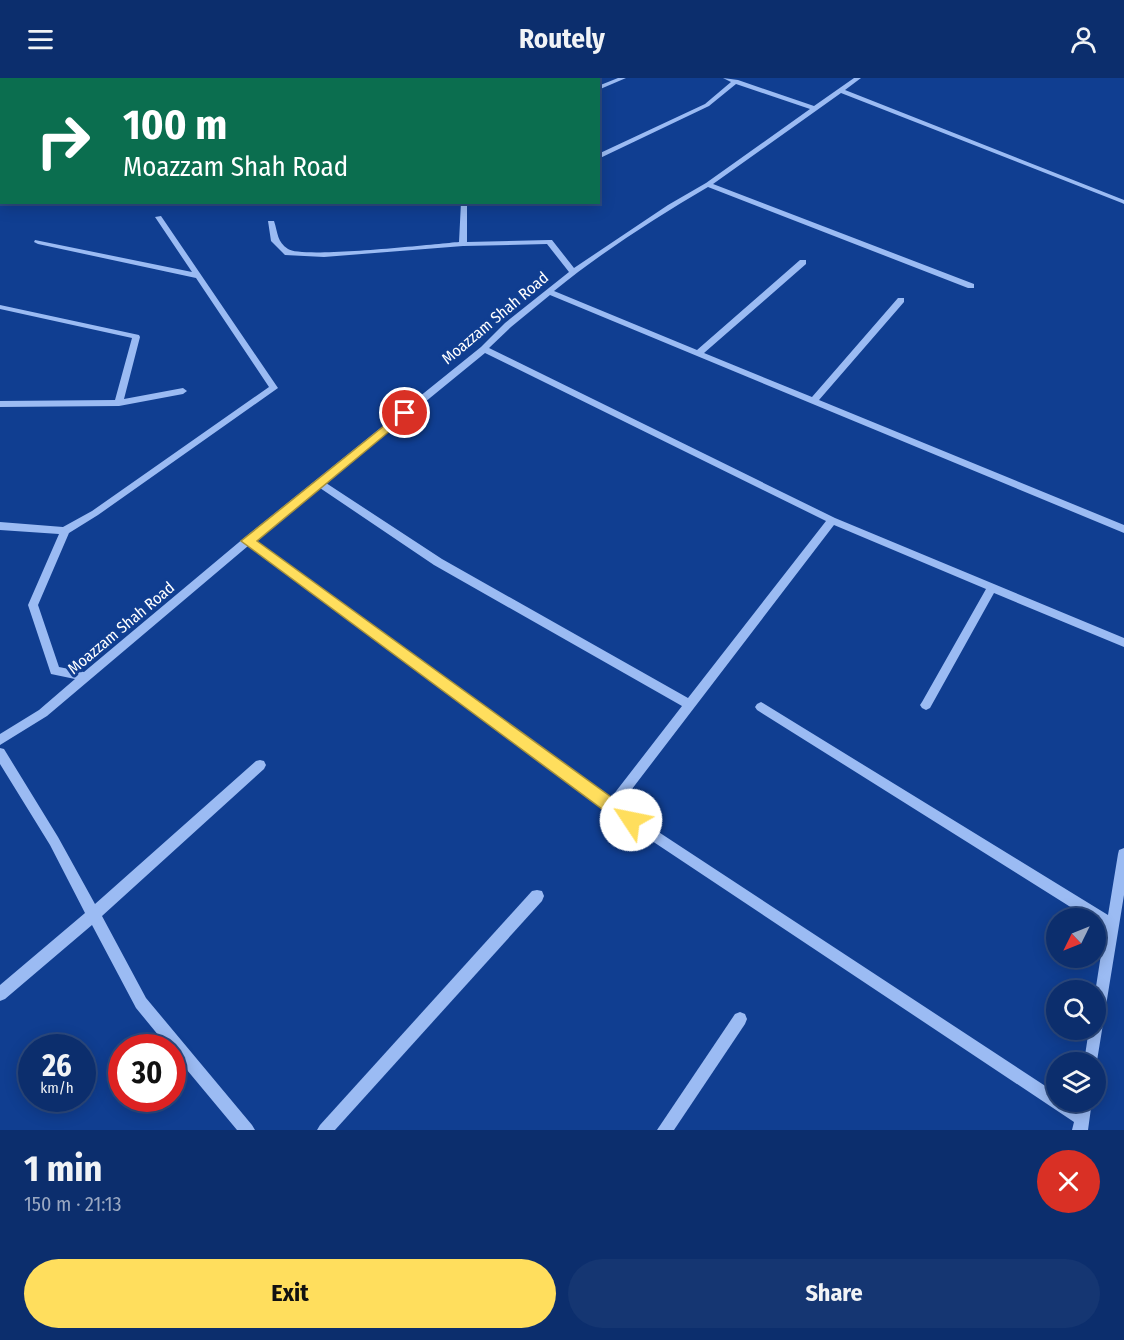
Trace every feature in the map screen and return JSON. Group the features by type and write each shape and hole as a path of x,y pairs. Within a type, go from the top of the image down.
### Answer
{"street":[{"path":"600,87 623,78"},
{"path":"726,78 816,109"},
{"name":"Moazzam Shah Road","path":"0,740 44,713 248,541 484,349 508,325 573,272 670,206 708,184 858,78"},
{"path":"600,156 707,105 736,81"},
{"path":"840,90 1124,202"},
{"path":"708,184 971,286"},
{"path":"462,244 464,204"},
{"path":"0,526 65,531 95,513 274,388 159,217"},
{"path":"271,223 275,241 288,253 324,255 462,244 549,242 573,272"},
{"path":"38,242 199,276"},
{"path":"700,352 803,262"},
{"path":"549,292 700,352 1124,529"},
{"path":"814,401 901,300"},
{"path":"0,307 136,337 119,403"},
{"path":"484,349 832,520 1124,643"},
{"path":"0,404 119,403 183,391"},
{"path":"320,483 438,562 688,704"},
{"path":"611,807 688,704 832,520"},
{"path":"65,531 33,605 55,671 87,677"},
{"path":"248,541 611,807 1081,1124"},
{"path":"926,705 992,587"},
{"path":"761,707 1113,926"},
{"path":"0,753 54,841 141,1003 247,1130"},
{"path":"0,994 93,915 260,765"},
{"path":"1093,1052 1124,854"},
{"path":"325,1130 537,896"},
{"path":"665,1130 740,1019"}],"route":[{"path":"405,413 248,541 592,794 631,820"}]}
